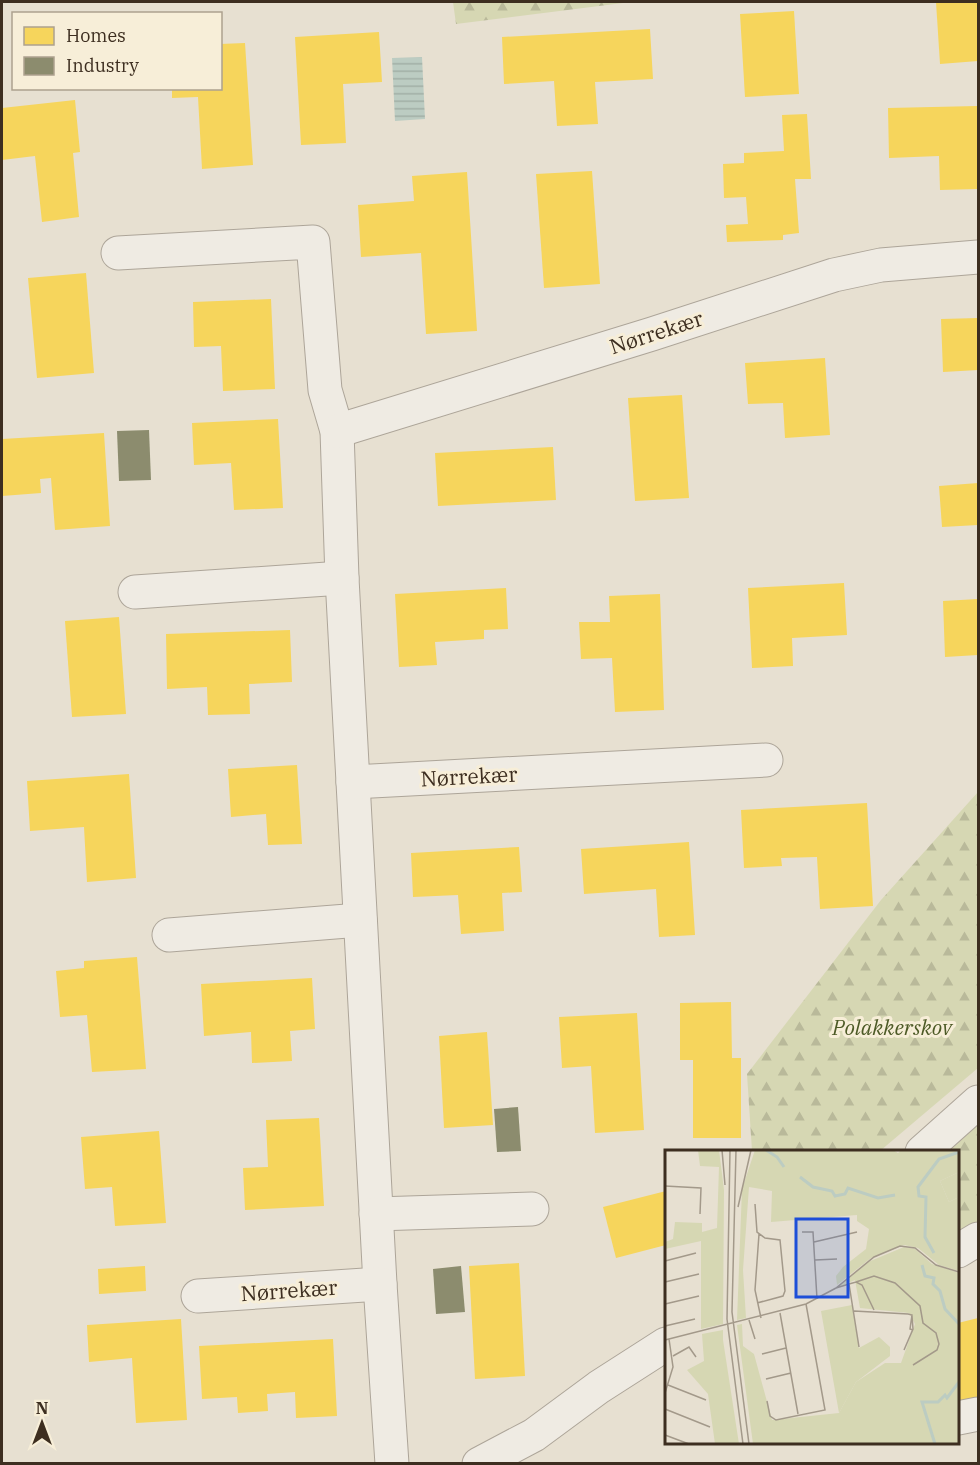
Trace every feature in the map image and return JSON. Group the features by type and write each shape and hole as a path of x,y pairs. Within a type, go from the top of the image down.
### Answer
{"street":[{"path":"118,253 313,242 325,390 338,431 342,578 376,1214 392,1464"},
{"name":"Nørrekær","path":"338,431 834,275 881,265 978,257"},
{"path":"135,592 342,578"},
{"name":"Nørrekær","path":"353,782 766,760"},
{"path":"169,935 360,921"},
{"path":"924,1150 978,1102"},
{"path":"376,1214 532,1209"},
{"path":"959,1250 978,1239"},
{"name":"Nørrekær","path":"198,1296 380,1284"},
{"path":"479,1464 534,1435 599,1387 665,1345"},
{"path":"959,1418 978,1414"}],"green space":[{"path":"453,2 631,2 456,24"},
{"name":"Polakkerskov","path":"978,792 978,1068 881,1150 752,1150 747,1074 881,900"},
{"path":"978,1125 978,1227 959,1239 959,1150 950,1150"}],"shaded area":[{"path":"422,57 425,119 395,121 392,58"}],"building: Homes":[{"path":"936,2 978,2 978,61 940,64"},
{"path":"794,11 799,94 745,97 740,14"},
{"path":"650,29 653,79 595,82 598,124 557,126 554,81 504,84 502,37"},
{"path":"379,32 382,82 343,84 346,143 301,145 295,37"},
{"path":"245,43 253,165 202,169 198,97 172,98 172,90 222,90 222,44"},
{"path":"75,100 80,152 73,153 79,217 42,222 35,156 2,160 2,108"},
{"path":"977,106 978,189 940,190 939,156 889,158 888,108"},
{"path":"807,114 811,179 795,179 799,233 783,235 783,240 727,242 726,225 748,224 746,197 724,198 723,164 744,163 744,153 784,151 782,115"},
{"path":"592,171 600,284 544,288 536,174"},
{"path":"467,172 477,331 426,334 421,253 361,257 358,205 414,201 412,176"},
{"path":"86,273 94,373 37,378 28,278"},
{"path":"271,299 275,389 223,391 221,346 194,347 193,302"},
{"path":"978,318 978,370 943,372 941,319"},
{"path":"825,358 830,435 785,438 783,403 748,404 745,363"},
{"path":"682,395 689,498 635,501 628,398"},
{"path":"278,419 283,508 234,510 231,463 194,465 192,423"},
{"path":"104,433 110,526 55,530 51,478 40,479 41,493 2,496 2,439"},
{"path":"553,447 556,500 438,506 435,453"},
{"path":"978,483 978,525 942,527 939,486"},
{"path":"844,583 847,635 792,638 793,666 752,668 748,588"},
{"path":"506,588 508,629 484,630 484,639 435,642 437,665 399,667 395,594"},
{"path":"660,594 664,710 615,712 612,658 581,659 579,622 610,622 609,596"},
{"path":"978,599 978,655 945,657 943,601"},
{"path":"119,617 126,714 72,717 65,621"},
{"path":"290,630 292,682 249,684 250,714 208,715 207,687 167,689 166,634"},
{"path":"297,765 302,844 268,845 266,814 231,817 228,769"},
{"path":"129,774 136,878 87,882 84,827 30,831 27,781"},
{"path":"867,803 873,906 820,909 817,857 781,858 782,866 744,868 741,810"},
{"path":"689,842 695,935 659,937 656,889 584,894 581,849"},
{"path":"519,847 522,892 502,893 504,931 461,934 458,895 413,897 411,853"},
{"path":"137,957 146,1069 92,1072 87,1015 60,1017 56,971 84,968 84,961"},
{"path":"312,978 315,1029 290,1031 292,1061 252,1063 251,1032 204,1036 201,984"},
{"path":"731,1002 732,1058 741,1058 741,1138 693,1138 693,1060 680,1060 680,1003"},
{"path":"637,1013 644,1130 595,1133 591,1066 562,1068 559,1017"},
{"path":"487,1032 493,1125 444,1128 439,1036"},
{"path":"319,1118 324,1206 245,1210 243,1168 268,1167 266,1120"},
{"path":"159,1131 166,1223 115,1226 112,1187 85,1189 81,1137"},
{"path":"665,1191 665,1245 616,1258 603,1207"},
{"path":"519,1263 525,1376 475,1379 469,1266"},
{"path":"145,1266 146,1291 99,1294 98,1269"},
{"path":"978,1318 978,1401 959,1405 959,1323"},
{"path":"181,1319 187,1420 136,1423 132,1358 89,1362 87,1325"},
{"path":"333,1339 337,1416 296,1418 295,1392 267,1394 268,1411 238,1413 237,1397 202,1399 199,1346"}],"building: Industry":[{"path":"149,430 151,480 119,481 117,431"},
{"path":"518,1107 521,1151 497,1152 494,1109"},
{"path":"461,1266 465,1312 436,1314 433,1269"}]}
